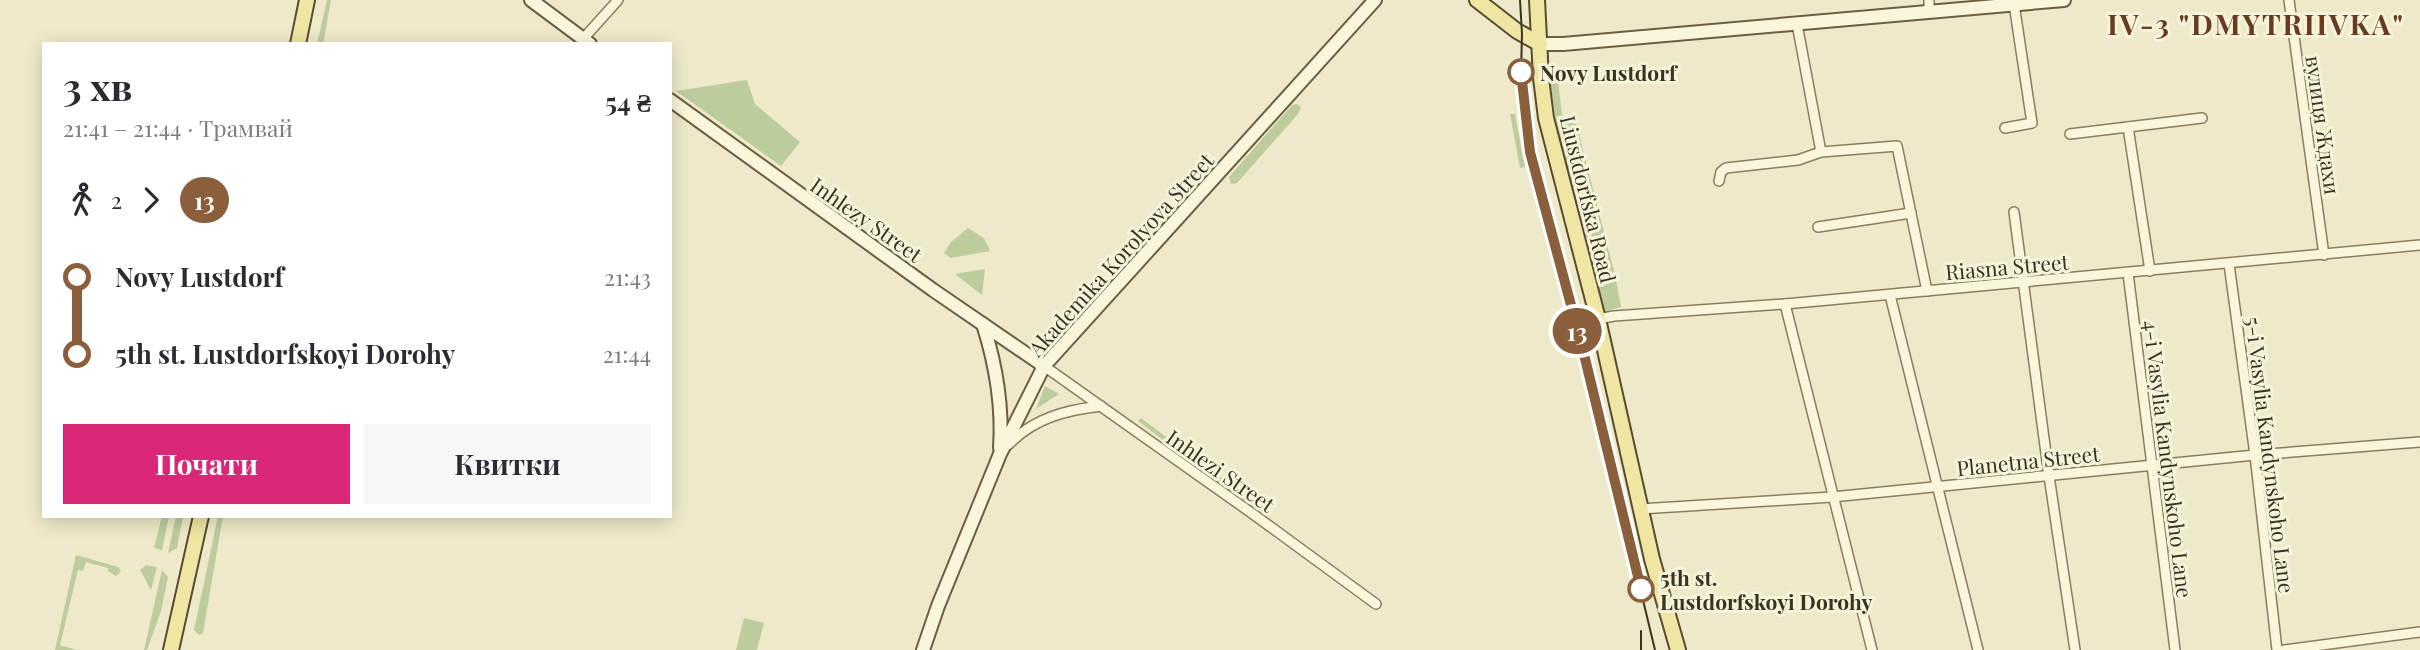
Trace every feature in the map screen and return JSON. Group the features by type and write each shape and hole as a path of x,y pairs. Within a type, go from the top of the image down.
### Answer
{"main road":[{"path":"299,42 307,0"},
{"path":"531,0 586,41"},
{"name":"Akademika Korolyova Street","path":"923,650 938,606 1000,454 1044,366 1375,0"},
{"path":"1476,0 1517,32 1540,44 1797,24 1929,6 2064,0"},
{"name":"Liustdorfska Road","path":"1537,0 1546,118 1598,319 1640,509 1678,650"},
{"name":"Inhlezy Street","path":"672,101 1044,366"},
{"path":"983,324 998,383 1001,409 1000,454"},
{"path":"171,650 201,518"}],"street":[{"path":"586,41 618,0"},
{"name":"вулиця Ждахи","path":"2289,0 2324,255"},
{"path":"2005,128 2032,123 2014,4"},
{"path":"1797,24 1821,152"},
{"path":"2070,134 2202,118"},
{"path":"2128,127 2150,271"},
{"path":"1719,181 1721,172 1726,168 1798,160 1821,152 1897,146 1927,291"},
{"path":"2014,212 2075,650"},
{"path":"1818,228 1911,213"},
{"name":"Riasna Street","path":"1598,319 1890,295 2420,245"},
{"name":"5-i Vasylia Kandynskoho Lane","path":"2229,264 2255,455 2277,650"},
{"name":"4-i Vasylia Kandynskoho Lane","path":"2128,273 2175,650"},
{"path":"1890,295 1978,650"},
{"path":"1785,304 1872,650"},
{"name":"Inhlezi Street","path":"1044,366 1376,604"},
{"path":"1000,454 1032,425 1053,415 1074,409 1101,407"},
{"name":"Planetna Street","path":"1640,509 1832,497 2255,455 2420,442"},
{"path":"2284,650 2420,632"}],"green space":[{"path":"327,0 331,0 323,42 317,42"},
{"path":"1549,74 1557,74 1563,121 1575,119 1615,275 1621,307 1600,313 1556,121"},
{"path":"747,80 755,104 800,142 781,166 676,91"},
{"path":"1292,105 1301,107 1298,114 1237,183 1231,184 1229,177"},
{"path":"1510,114 1515,114 1525,167 1520,168"},
{"path":"968,228 984,238 990,251 951,258 944,253 951,242"},
{"path":"985,269 982,295 955,274"},
{"path":"1045,386 1059,394 1036,409"},
{"path":"1141,418 1238,490 1235,495 1138,421"},
{"path":"162,518 169,518 162,550 154,548"},
{"path":"176,518 183,518 177,548 168,553"},
{"path":"218,518 223,518 203,633 199,635 194,630"},
{"path":"76,555 118,567 121,571 116,576 108,571 108,568 86,562 83,571 78,570 60,645 77,650 55,650"},
{"path":"146,565 157,567 151,590 140,570"},
{"path":"162,570 168,577 161,611 147,650 144,650"},
{"path":"744,618 764,623 757,650 736,650"}],"tram line":[{"path":"1520,0 1521,72 1530,152 1582,346 1655,650"},
{"name":"13","path":"1521,72 1530,152 1582,346 1641,589"},
{"path":"1641,631 1641,650"}],"place":[{"name":"Novy Lustdorf","path":"1521,72"},
{"name":"5th st. Lustdorfskoyi Dorohy","path":"1641,589"}],"district":[{"name":"IV-3 \"DMYTRIIVKA\"","path":"2256,23"}]}
